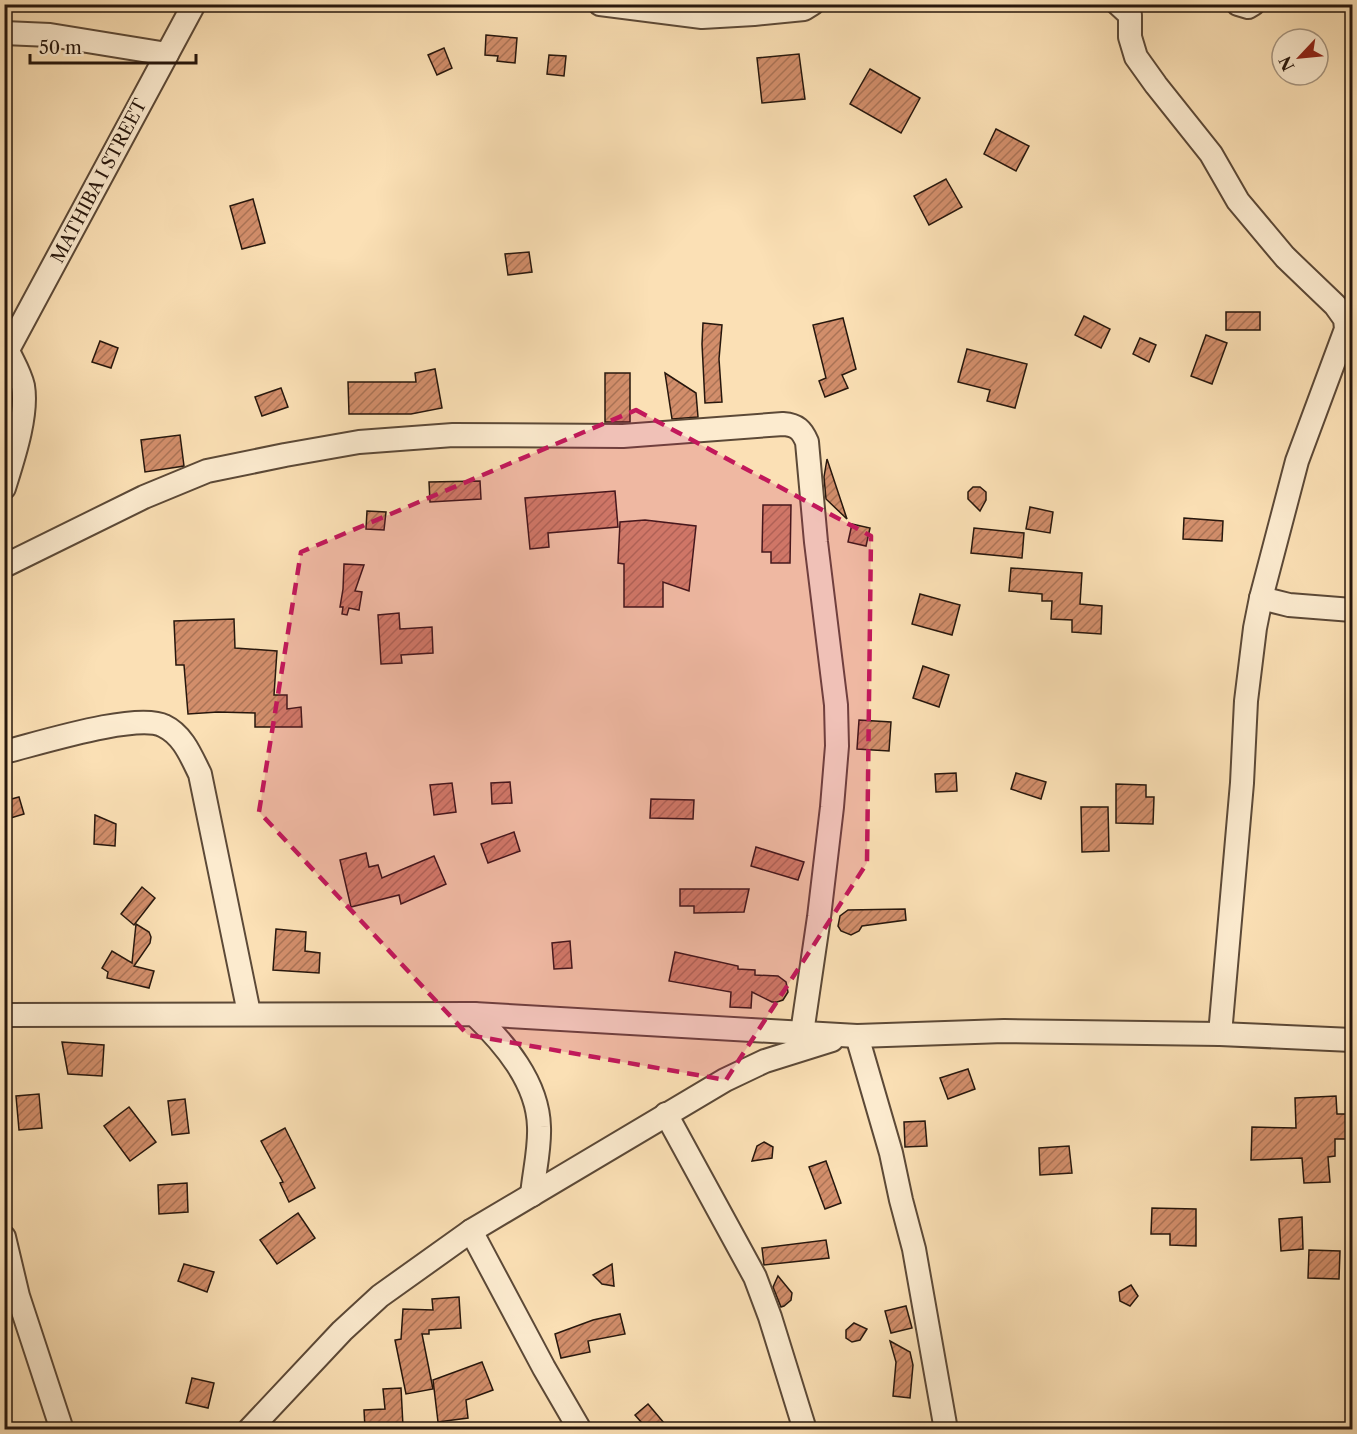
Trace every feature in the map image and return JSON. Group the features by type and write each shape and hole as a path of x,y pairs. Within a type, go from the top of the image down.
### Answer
{"street":[{"name":"MATHIBA I STREET","path":"6,354 194,4"},
{"path":"600,4 702,17 804,9 812,4"},
{"path":"1118,4 1130,15 1130,37 1136,57 1211,154 1238,201 1285,257 1335,305 1346,319 1344,337 1297,461 1255,628 1246,701 1242,783 1220,1034"},
{"path":"1238,4 1248,7 1253,4"},
{"path":"4,33 50,35 167,54"},
{"path":"4,488 19,433 23,402 20,375 6,354"},
{"path":"4,566 144,497 207,471 296,453 359,442 453,435 623,436 783,424 797,427 803,432 807,442 816,542 836,705 837,746 823,884 802,1033"},
{"path":"1261,598 1289,605 1353,610"},
{"path":"4,752 120,723 149,721 163,725 176,734 190,752 200,774 249,1013"},
{"path":"474,1014 499,1038 518,1065 531,1092 539,1126 532,1195"},
{"path":"4,1015 474,1014 853,1035 1004,1030 1220,1034 1353,1040"},
{"path":"249,1430 342,1331 380,1296 471,1231 724,1080 765,1061 853,1035"},
{"path":"853,1035 891,1153 914,1249 946,1430"},
{"path":"666,1114 755,1278 770,1317 805,1430"},
{"path":"471,1231 580,1430"},
{"path":"4,1236 18,1296 62,1430"}],"highlighted area":[{"path":"636,410 871,536 867,863 726,1080 468,1035 259,812 301,552"}],"building":[{"path":"486,35 517,38 515,63 497,61 498,56 485,55"},
{"path":"444,48 452,68 437,75 428,55"},
{"path":"799,54 805,99 762,103 757,58"},
{"path":"549,55 566,56 564,76 547,74"},
{"path":"870,69 920,98 901,133 850,104"},
{"path":"996,129 1029,146 1016,171 984,154"},
{"path":"946,179 962,207 929,225 914,196"},
{"path":"253,199 265,243 242,249 230,206"},
{"path":"529,252 532,272 508,275 505,254"},
{"path":"1226,312 1260,312 1260,330 1226,330"},
{"path":"1084,316 1110,329 1101,348 1075,335"},
{"path":"843,318 856,369 842,375 848,388 825,397 819,381 826,378 813,325"},
{"path":"703,323 722,325 719,359 722,402 705,403"},
{"path":"1206,335 1227,343 1212,384 1191,376"},
{"path":"1140,338 1156,345 1149,362 1133,354"},
{"path":"100,341 118,348 111,368 92,362"},
{"path":"967,349 1027,364 1015,408 987,401 990,390 958,382"},
{"path":"435,369 442,408 411,414 349,414 348,382 416,382 415,373"},
{"path":"605,373 630,373 630,422 605,422"},
{"path":"665,373 696,393 698,417 672,419"},
{"path":"281,388 288,407 262,416 255,397"},
{"path":"180,435 184,466 145,472 141,440"},
{"path":"827,459 847,519 826,499 824,477"},
{"path":"480,481 481,499 430,502 429,482"},
{"path":"973,487 980,487 986,492 986,500 980,511 968,499 968,492"},
{"path":"615,491 618,527 548,533 549,547 530,549 525,498"},
{"path":"763,505 791,505 790,563 771,563 771,552 762,552"},
{"path":"1030,507 1053,512 1050,533 1026,529"},
{"path":"367,511 386,512 384,530 366,529"},
{"path":"1184,518 1223,521 1222,541 1183,539"},
{"path":"645,520 696,526 689,591 663,582 663,607 624,607 624,564 618,563 620,522"},
{"path":"852,524 870,528 866,546 848,542"},
{"path":"974,528 1024,533 1022,558 971,553"},
{"path":"344,564 364,565 355,591 362,592 359,610 349,608 347,615 342,614 343,607 340,607"},
{"path":"1011,568 1082,573 1080,604 1102,606 1101,634 1072,632 1072,620 1051,619 1052,601 1042,601 1042,594 1009,591"},
{"path":"920,594 960,605 952,635 912,624"},
{"path":"399,613 400,629 432,627 433,653 401,655 402,663 381,664 378,615"},
{"path":"234,619 235,648 277,651 274,695 287,695 287,709 301,707 302,727 255,727 255,713 188,714 184,665 176,665 174,621"},
{"path":"923,666 949,675 939,707 913,698"},
{"path":"859,720 891,722 889,751 857,749"},
{"path":"956,773 957,791 936,792 935,774"},
{"path":"1016,773 1046,782 1041,799 1011,789"},
{"path":"510,782 512,803 492,804 491,783"},
{"path":"452,783 456,812 434,815 430,785"},
{"path":"1116,784 1146,785 1146,797 1154,797 1153,824 1116,823"},
{"path":"19,797 24,814 4,820 4,801"},
{"path":"651,799 694,800 693,819 650,818"},
{"path":"1081,807 1108,807 1109,851 1082,852"},
{"path":"95,815 116,824 115,846 94,844"},
{"path":"514,832 520,851 488,863 481,844"},
{"path":"756,847 804,862 798,880 751,866"},
{"path":"366,853 369,867 378,865 382,878 434,856 446,884 401,904 399,895 351,907 340,860"},
{"path":"142,887 155,898 134,925 121,914"},
{"path":"680,889 749,889 744,912 694,913 694,906 680,906"},
{"path":"905,909 906,920 862,926 859,931 851,935 841,931 838,926 840,916 848,910"},
{"path":"136,924 149,932 151,937 150,943 134,966 154,971 149,988 107,978 108,972 102,968 112,951 132,963"},
{"path":"276,929 306,932 305,951 320,953 319,973 273,970"},
{"path":"570,941 572,968 554,969 552,943"},
{"path":"675,952 738,966 738,969 755,970 755,975 778,976 786,982 788,992 783,1000 772,1002 752,992 751,1008 730,1007 731,992 669,981"},
{"path":"62,1042 104,1045 102,1076 68,1074"},
{"path":"968,1069 975,1089 948,1099 940,1078"},
{"path":"39,1094 42,1128 19,1130 16,1096"},
{"path":"1336,1096 1337,1114 1349,1114 1350,1139 1335,1139 1335,1156 1328,1157 1330,1182 1304,1183 1302,1158 1251,1160 1252,1127 1296,1128 1295,1098"},
{"path":"185,1099 189,1133 172,1135 168,1101"},
{"path":"129,1107 156,1142 130,1161 104,1126"},
{"path":"925,1121 927,1146 905,1147 904,1122"},
{"path":"285,1128 315,1188 289,1202 280,1183 283,1182 261,1141"},
{"path":"764,1142 773,1147 772,1158 752,1161 757,1146"},
{"path":"1069,1146 1072,1173 1040,1175 1039,1148"},
{"path":"826,1161 841,1203 825,1209 809,1167"},
{"path":"187,1183 188,1212 159,1214 158,1185"},
{"path":"1152,1208 1196,1209 1196,1246 1170,1245 1170,1234 1151,1234"},
{"path":"298,1213 315,1238 277,1264 260,1240"},
{"path":"1302,1217 1303,1249 1281,1251 1279,1219"},
{"path":"826,1240 829,1258 764,1265 762,1248"},
{"path":"1309,1250 1340,1251 1339,1279 1308,1278"},
{"path":"184,1264 214,1272 207,1292 178,1281"},
{"path":"612,1264 614,1286 602,1284 593,1275"},
{"path":"778,1276 792,1293 791,1300 781,1307 773,1287"},
{"path":"1131,1285 1138,1296 1130,1306 1120,1301 1119,1292"},
{"path":"459,1297 461,1328 429,1330 429,1334 422,1334 433,1389 406,1394 395,1340 401,1339 403,1309 433,1310 432,1299"},
{"path":"906,1306 912,1328 891,1333 885,1311"},
{"path":"620,1314 625,1334 588,1341 590,1352 561,1358 555,1334 593,1320"},
{"path":"854,1323 867,1329 860,1340 852,1342 846,1338 846,1330"},
{"path":"890,1341 910,1352 913,1365 910,1398 893,1396 896,1362"},
{"path":"482,1362 493,1390 466,1400 468,1418 438,1422 433,1380"},
{"path":"192,1378 214,1383 208,1408 186,1403"},
{"path":"401,1388 403,1426 365,1428 364,1410 385,1409 383,1389"},
{"path":"648,1404 670,1430 648,1430 635,1415"}]}
